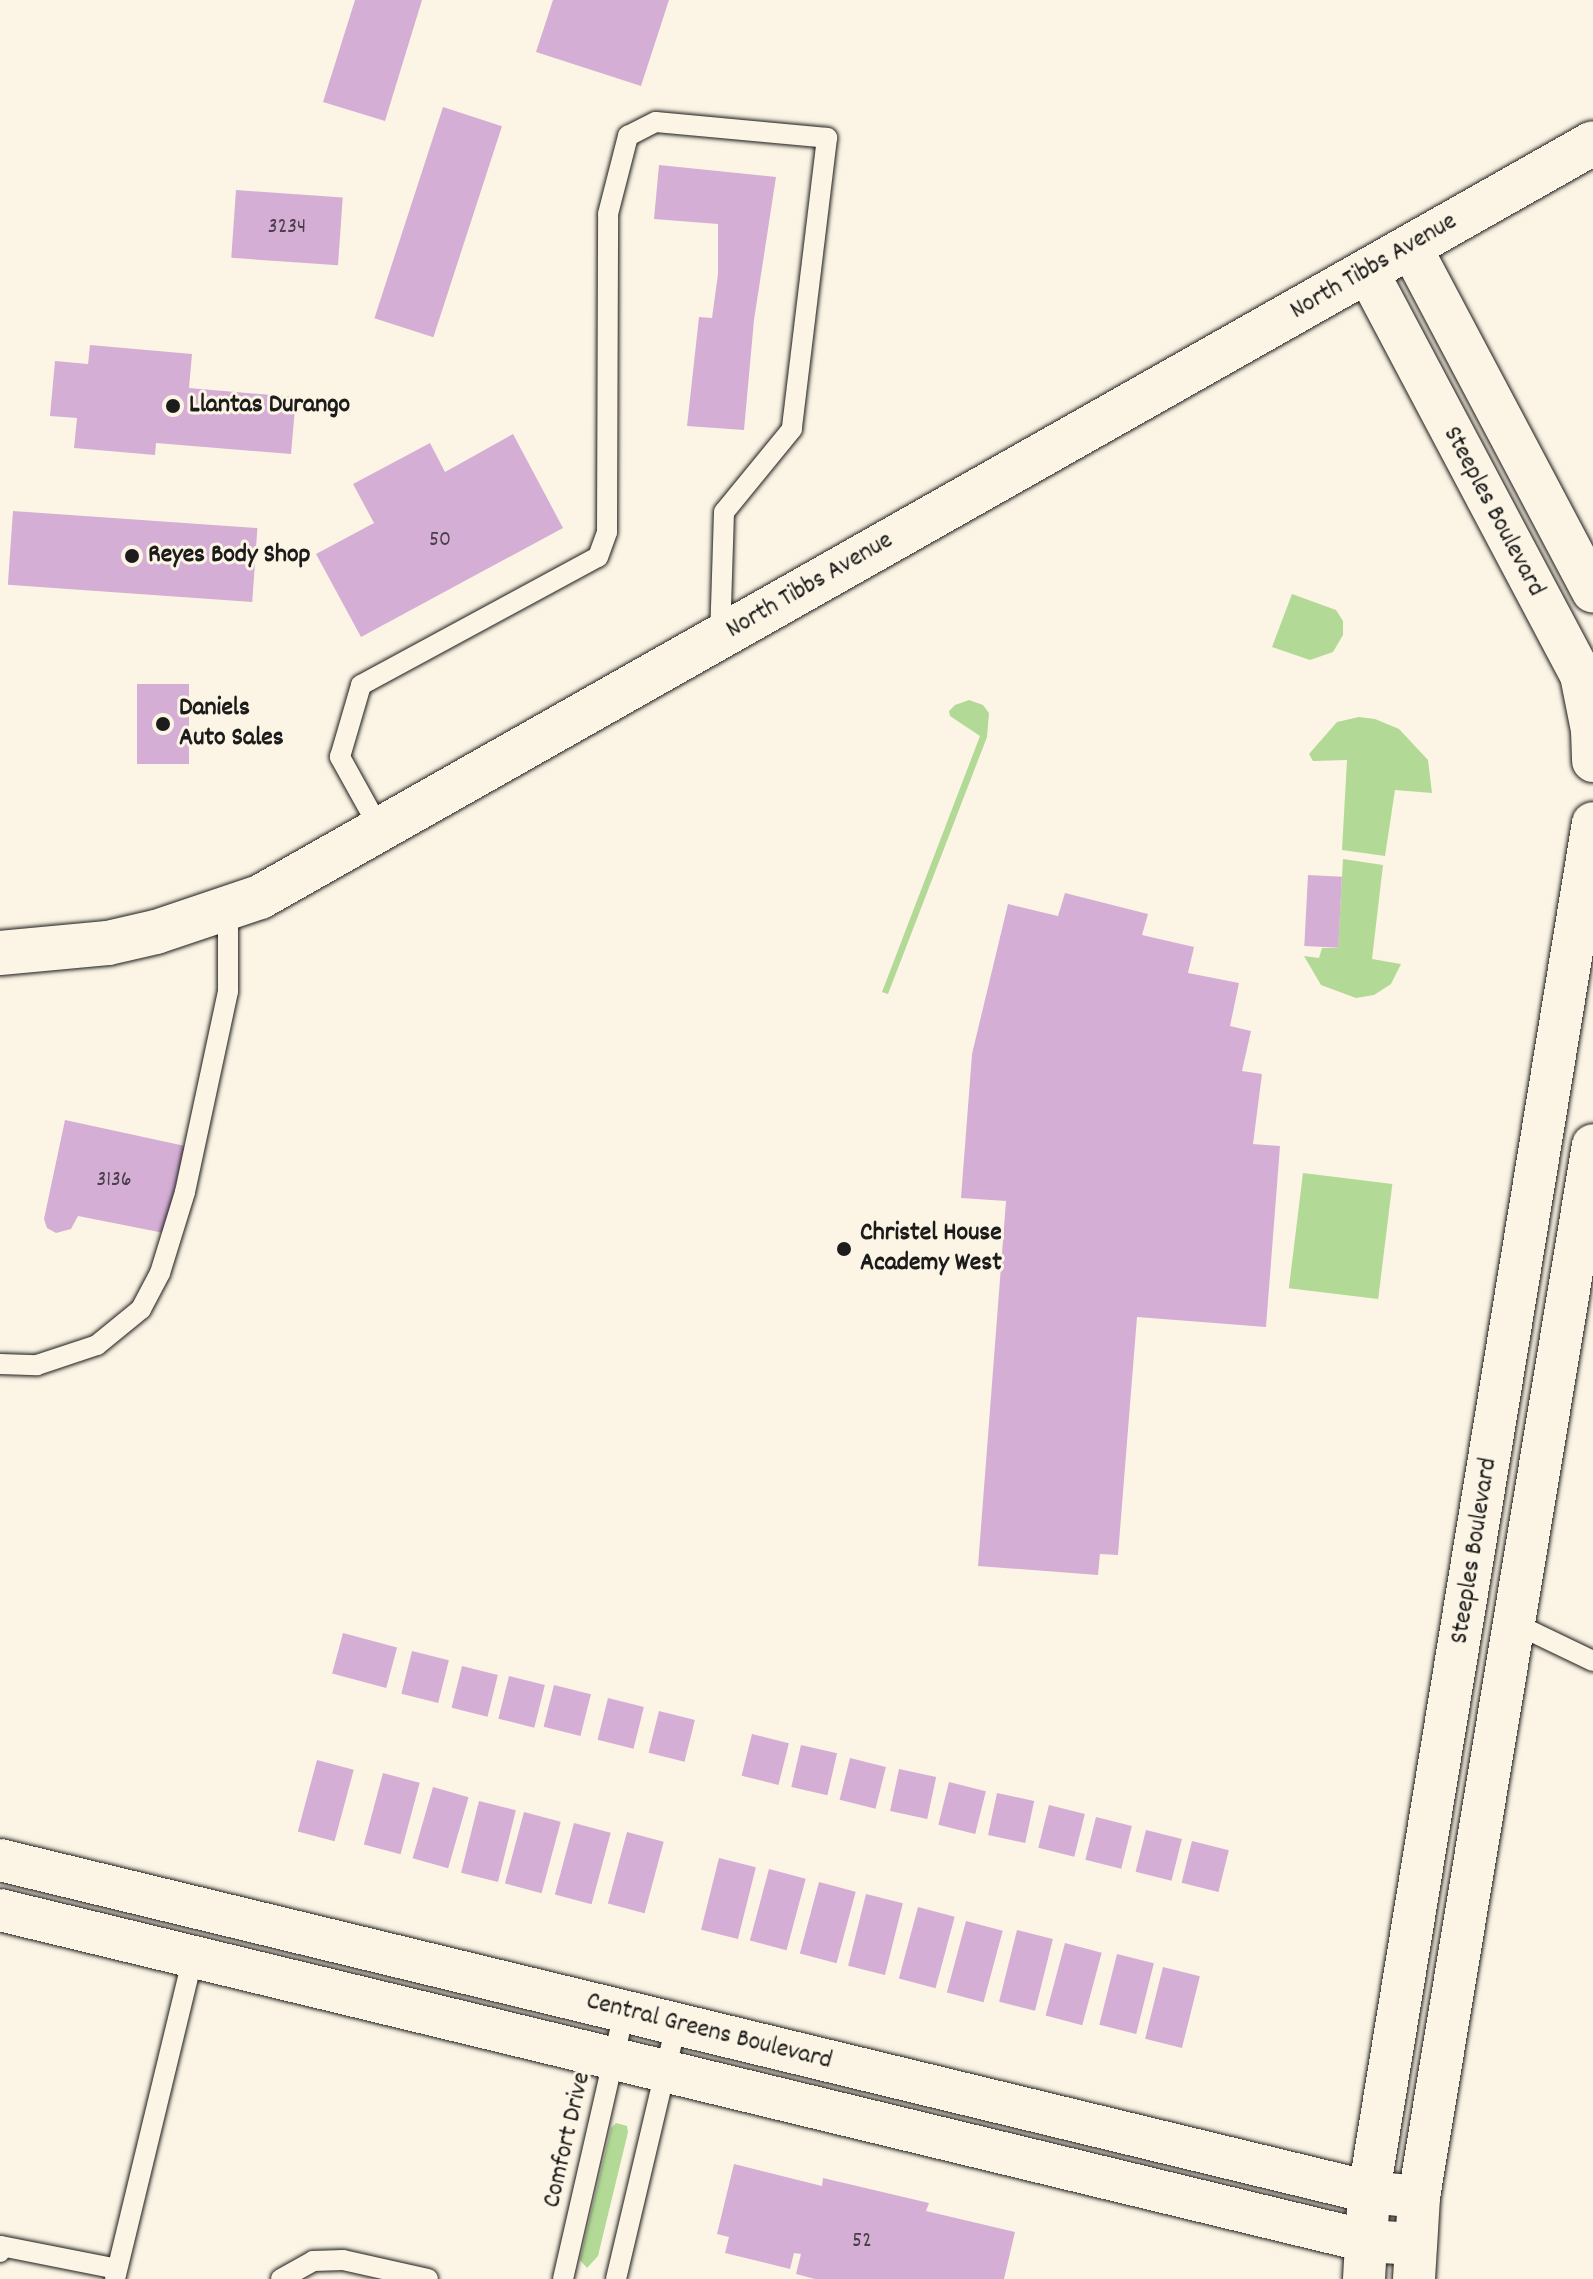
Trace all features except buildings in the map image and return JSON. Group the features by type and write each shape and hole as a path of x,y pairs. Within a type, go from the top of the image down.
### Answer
{"street":[{"name":"North Tibbs Avenue","path":"0,953 108,943 156,932 260,897 1593,143"},
{"name":"Steeples Boulevard","path":"1410,246 1593,591"},
{"name":"Steeples Boulevard","path":"1367,271 1581,675 1592,730 1593,761"},
{"name":"Steeples Boulevard","path":"1365,2260 1369,2192 1584,936 1593,823"},
{"name":"Steeples Boulevard","path":"1415,2262 1419,2197 1593,1145"},
{"name":"Central Greens Boulevard","path":"0,1860 1369,2192 1419,2197"},
{"name":"Central Greens Boulevard","path":"0,1910 665,2071 1365,2260 1415,2262"}],"lane":[{"path":"381,831 340,757 361,685 598,557 607,532 608,214 628,136 656,122 827,138 792,429 724,512 720,638"},
{"path":"0,1364 37,1365 97,1345 141,1309 160,1273 185,1192 228,991 228,908"},
{"path":"1514,1623 1593,1661"},
{"path":"0,2252 1,2246 116,2274 193,1956"},
{"name":"Comfort Drive","path":"563,2279 624,2012"},
{"path":"616,2279 676,2025"},
{"path":"281,2279 313,2261 343,2260 428,2279"}],"green space":[{"path":"1292,594 1336,610 1343,621 1343,635 1333,652 1310,660 1272,647"},
{"path":"969,700 983,705 989,713 987,737 888,994 882,992 980,736 950,716 949,711 955,705"},
{"path":"1359,717 1375,719 1399,729 1428,760 1432,793 1395,790 1385,856 1342,850 1347,760 1313,761 1309,754 1337,722"},
{"path":"1343,859 1383,865 1372,959 1401,964 1391,984 1374,995 1356,998 1321,985 1304,956 1319,958 1322,948 1338,948"},
{"path":"1303,1173 1392,1184 1378,1299 1289,1288"},
{"path":"616,2123 627,2126 628,2132 598,2256 587,2268 580,2260 611,2128"}],"place":[{"name":"Llantas Durango","path":"173,406"},
{"name":"Reyes Body Shop","path":"132,556"},
{"name":"Daniels Auto Sales","path":"163,724"},
{"name":"Christel House Academy West","path":"844,1249"}]}
